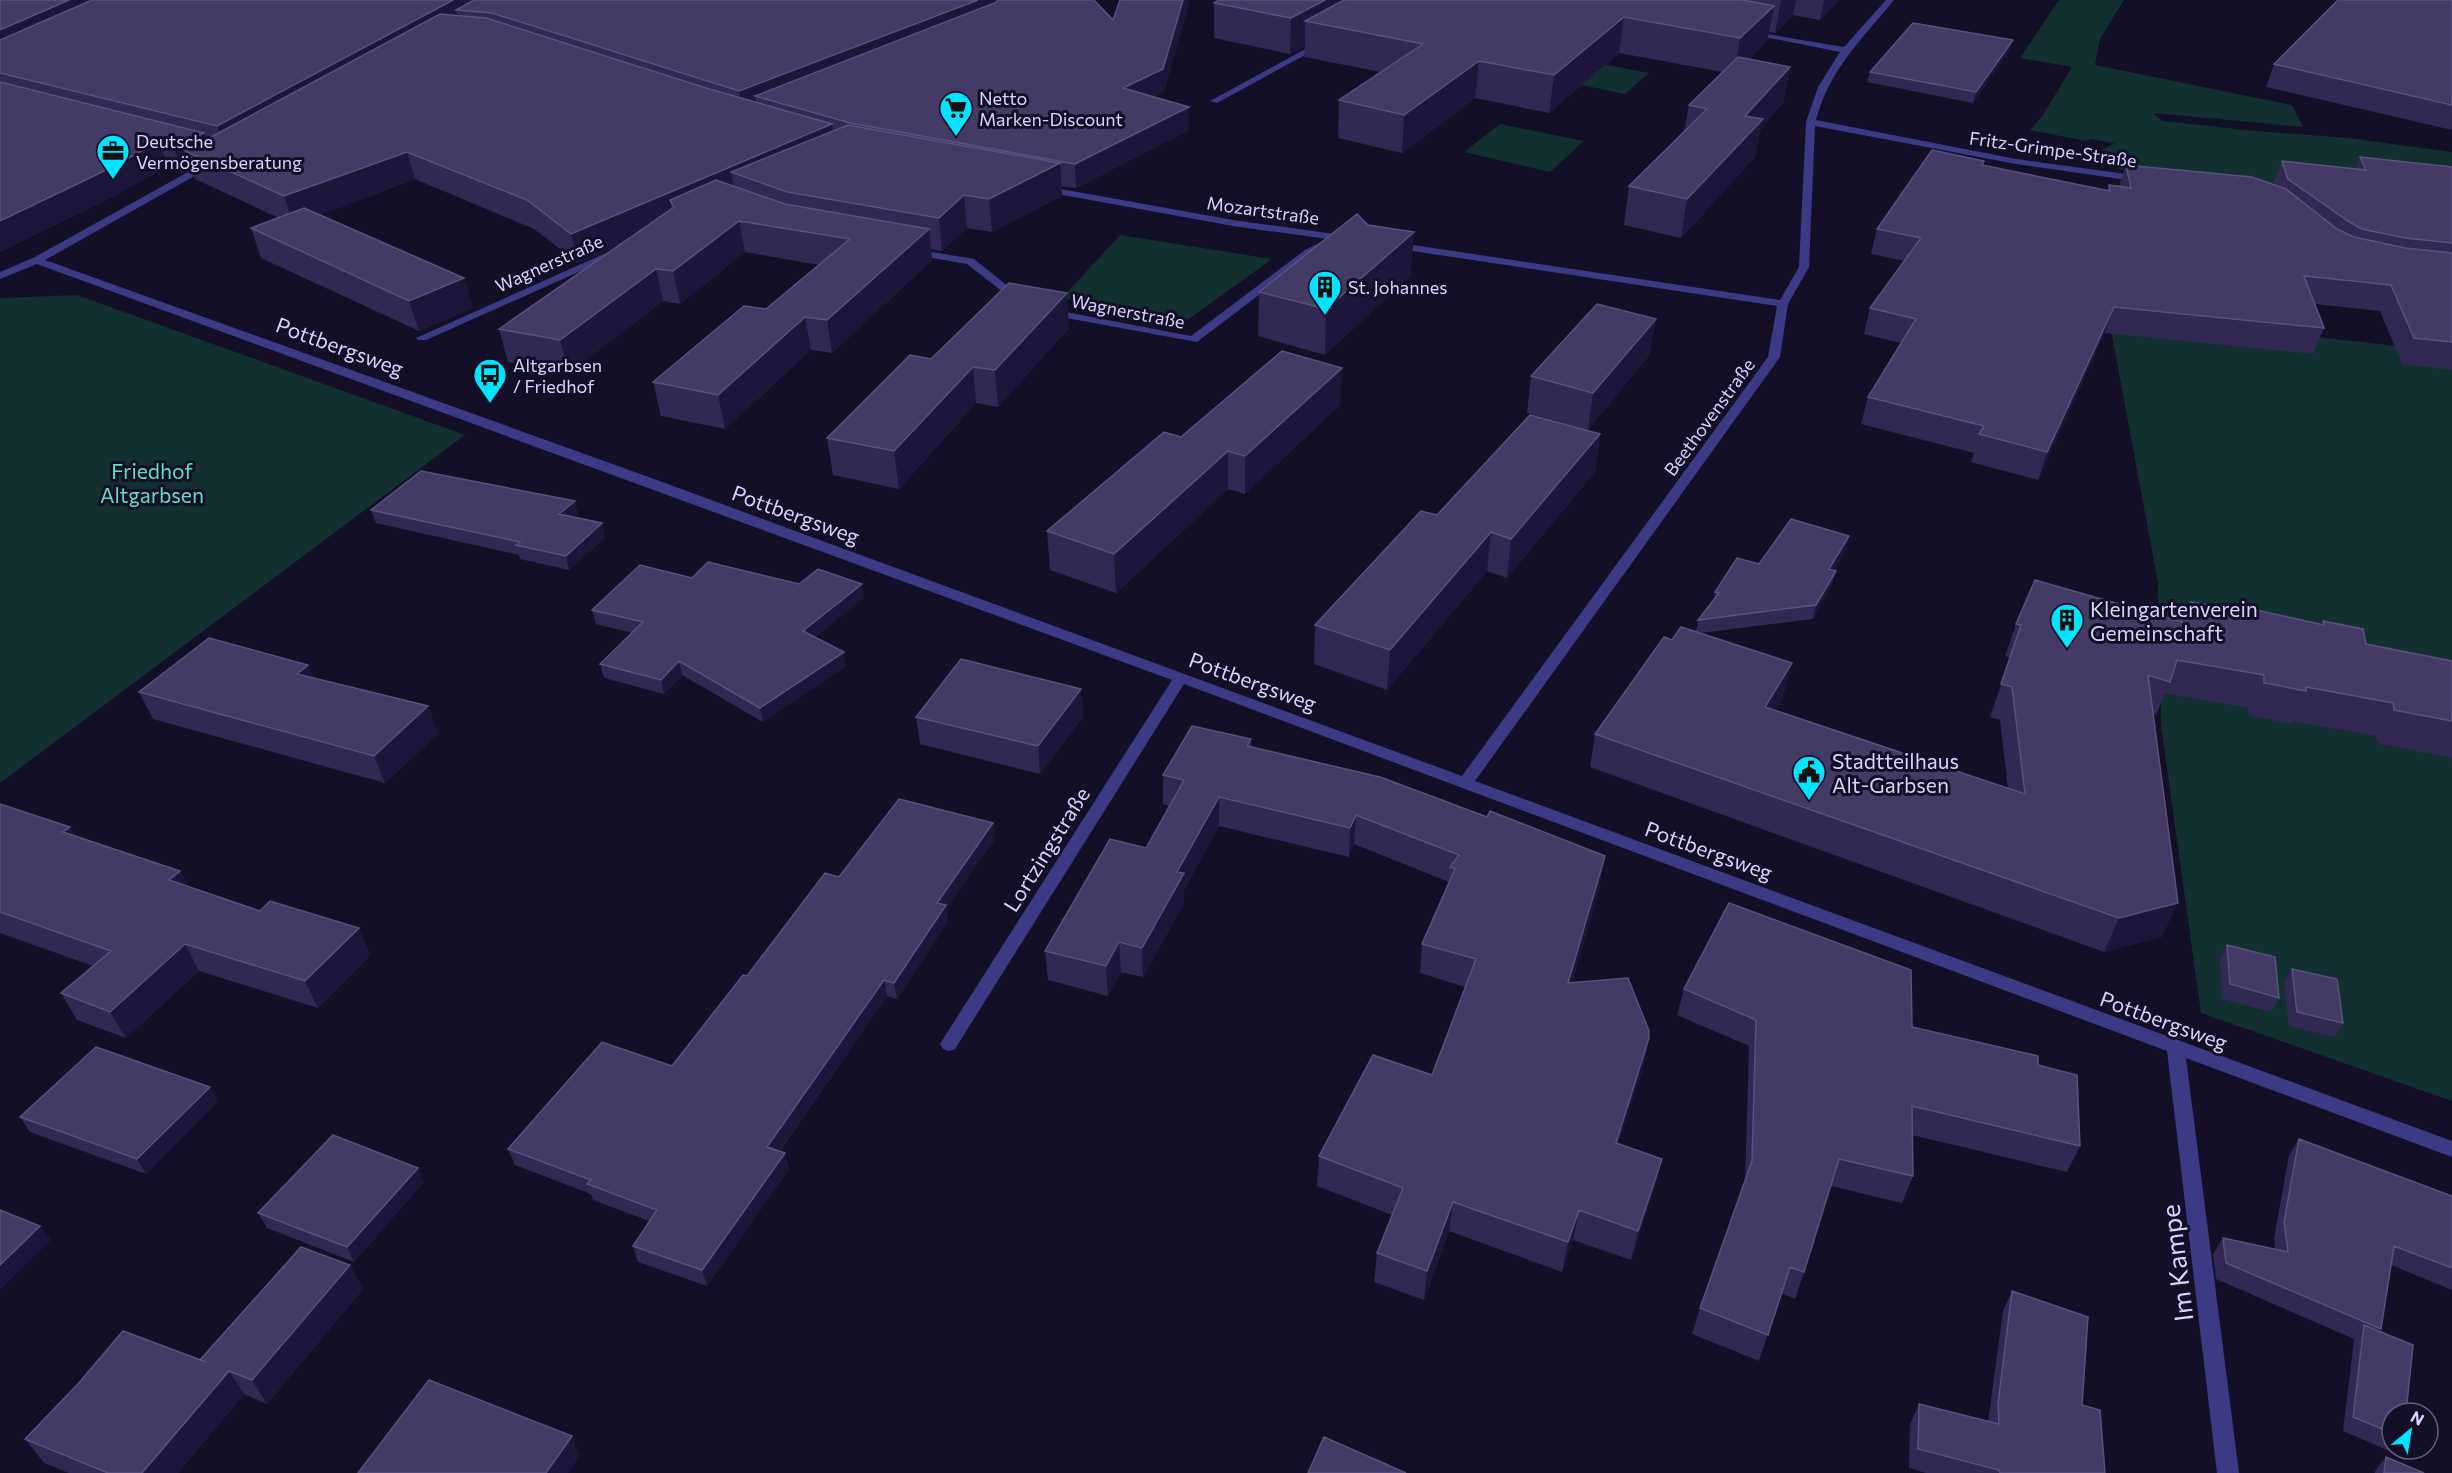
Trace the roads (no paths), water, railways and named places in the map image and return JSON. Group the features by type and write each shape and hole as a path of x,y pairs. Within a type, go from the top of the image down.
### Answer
{"street":[{"name":"Beethovenstraße","path":"1465,783 1774,357 1783,304 1804,267 1811,122 1814,105 1826,79 1844,50 1890,0"},
{"path":"1738,31 1844,50"},
{"path":"1214,101 1336,35"},
{"name":"Fritz-Grimpe-Straße","path":"1811,122 2005,161 2155,181"},
{"path":"0,276 37,260 216,161"},
{"name":"Mozartstraße","path":"1033,187 1233,223 1360,240"},
{"name":"Wagnerstraße","path":"1041,310 1193,340 1309,252 1339,238"},
{"path":"1382,243 1783,304"},
{"name":"Wagnerstraße","path":"422,338 629,246"},
{"path":"908,251 970,261 1029,307"},
{"name":"Pottbergsweg","path":"37,260 369,378 2452,1149"},
{"name":"Lortzingstraße","path":"949,1044 1181,677"},
{"name":"Im Kampe","path":"2176,1047 2228,1473"}],"place":[{"name":"Netto Marken-Discount","path":"956,137"},
{"name":"Deutsche Vermögensberatung","path":"113,180"},
{"name":"St. Johannes","path":"1325,316"},
{"name":"Altgarbsen / Friedhof","path":"490,404"},
{"name":"Kleingartenverein Gemeinschaft","path":"2067,649"},
{"name":"Stadtteilhaus Alt-Garbsen","path":"1809,801"}],"park label":[{"name":"Friedhof Altgarbsen","path":"152,482"}]}
